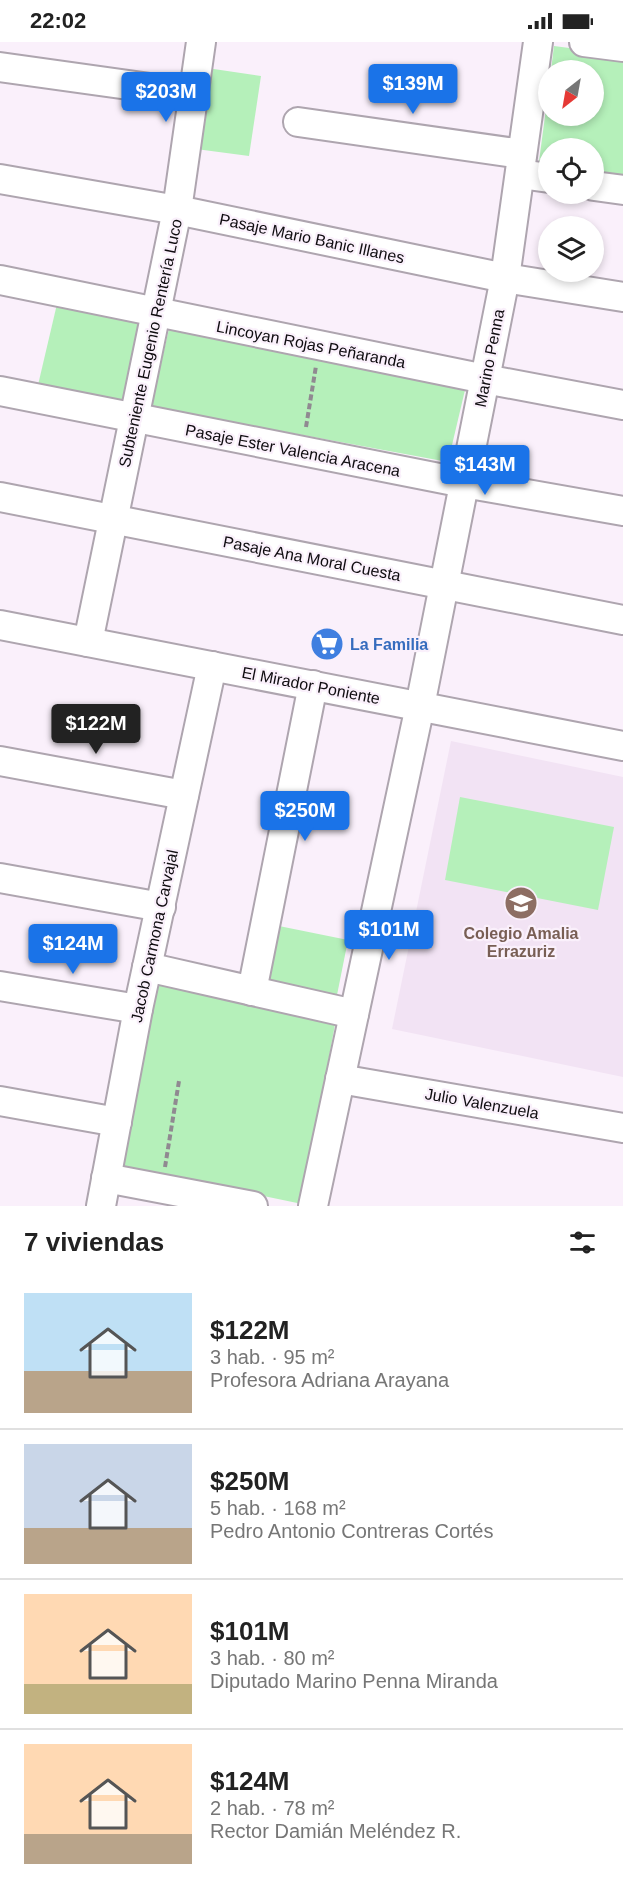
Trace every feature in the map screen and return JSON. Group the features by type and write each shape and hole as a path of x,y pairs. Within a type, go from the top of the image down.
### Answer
{"street":[{"name":"Subteniente Eugenio Rentería Luco","path":"88,642 177,210 201,42"},
{"name":"Marino Penna","path":"313,1206 420,706 505,278 538,42"},
{"path":"584,42 623,46"},
{"path":"0,68 193,94"},
{"path":"298,122 521,164 538,172"},
{"name":"Pasaje Mario Banic Illanes","path":"0,178 177,210 505,278 623,297"},
{"path":"604,187 623,190"},
{"name":"Lincoyan Rojas Peñaranda","path":"0,280 319,346 623,405"},
{"name":"Pasaje Ester Valencia Aracena","path":"0,391 302,452 623,511"},
{"name":"Pasaje Ana Moral Cuesta","path":"0,497 623,620"},
{"name":"El Mirador Poniente","path":"0,625 623,746"},
{"name":"Jacob Carmona Carvajal","path":"101,1206 138,1009 212,666"},
{"path":"252,991 313,685"},
{"path":"0,761 184,795"},
{"path":"0,878 161,906"},
{"path":"147,967 354,1014"},
{"path":"0,986 138,1009"},
{"name":"Julio Valenzuela","path":"340,1079 623,1128"},
{"path":"0,1101 117,1122"},
{"path":"106,1178 253,1206"}],"path":[{"path":"302,452 319,346"},
{"path":"161,1188 179,1081"}],"shaded area":[{"name":"Colegio Amalia Errazuriz","path":"451,741 623,777 623,1077 392,1029"}],"green space":[{"path":"554,46 623,55 623,181 604,178 604,138 542,138 544,126 604,126 604,60 552,60"},
{"path":"207,68 261,76 249,156 196,149"},
{"path":"57,304 152,322 135,406 38,385"},
{"path":"169,329 465,390 448,462 151,407"},
{"path":"460,797 614,827 598,910 445,880"},
{"path":"274,925 348,940 337,995 263,981"},
{"path":"154,980 336,1019 302,1204 118,1166"}],"place":[{"name":"La Familia","path":"327,644"},
{"name":"Colegio Amalia Errazuriz","path":"521,903"}]}
